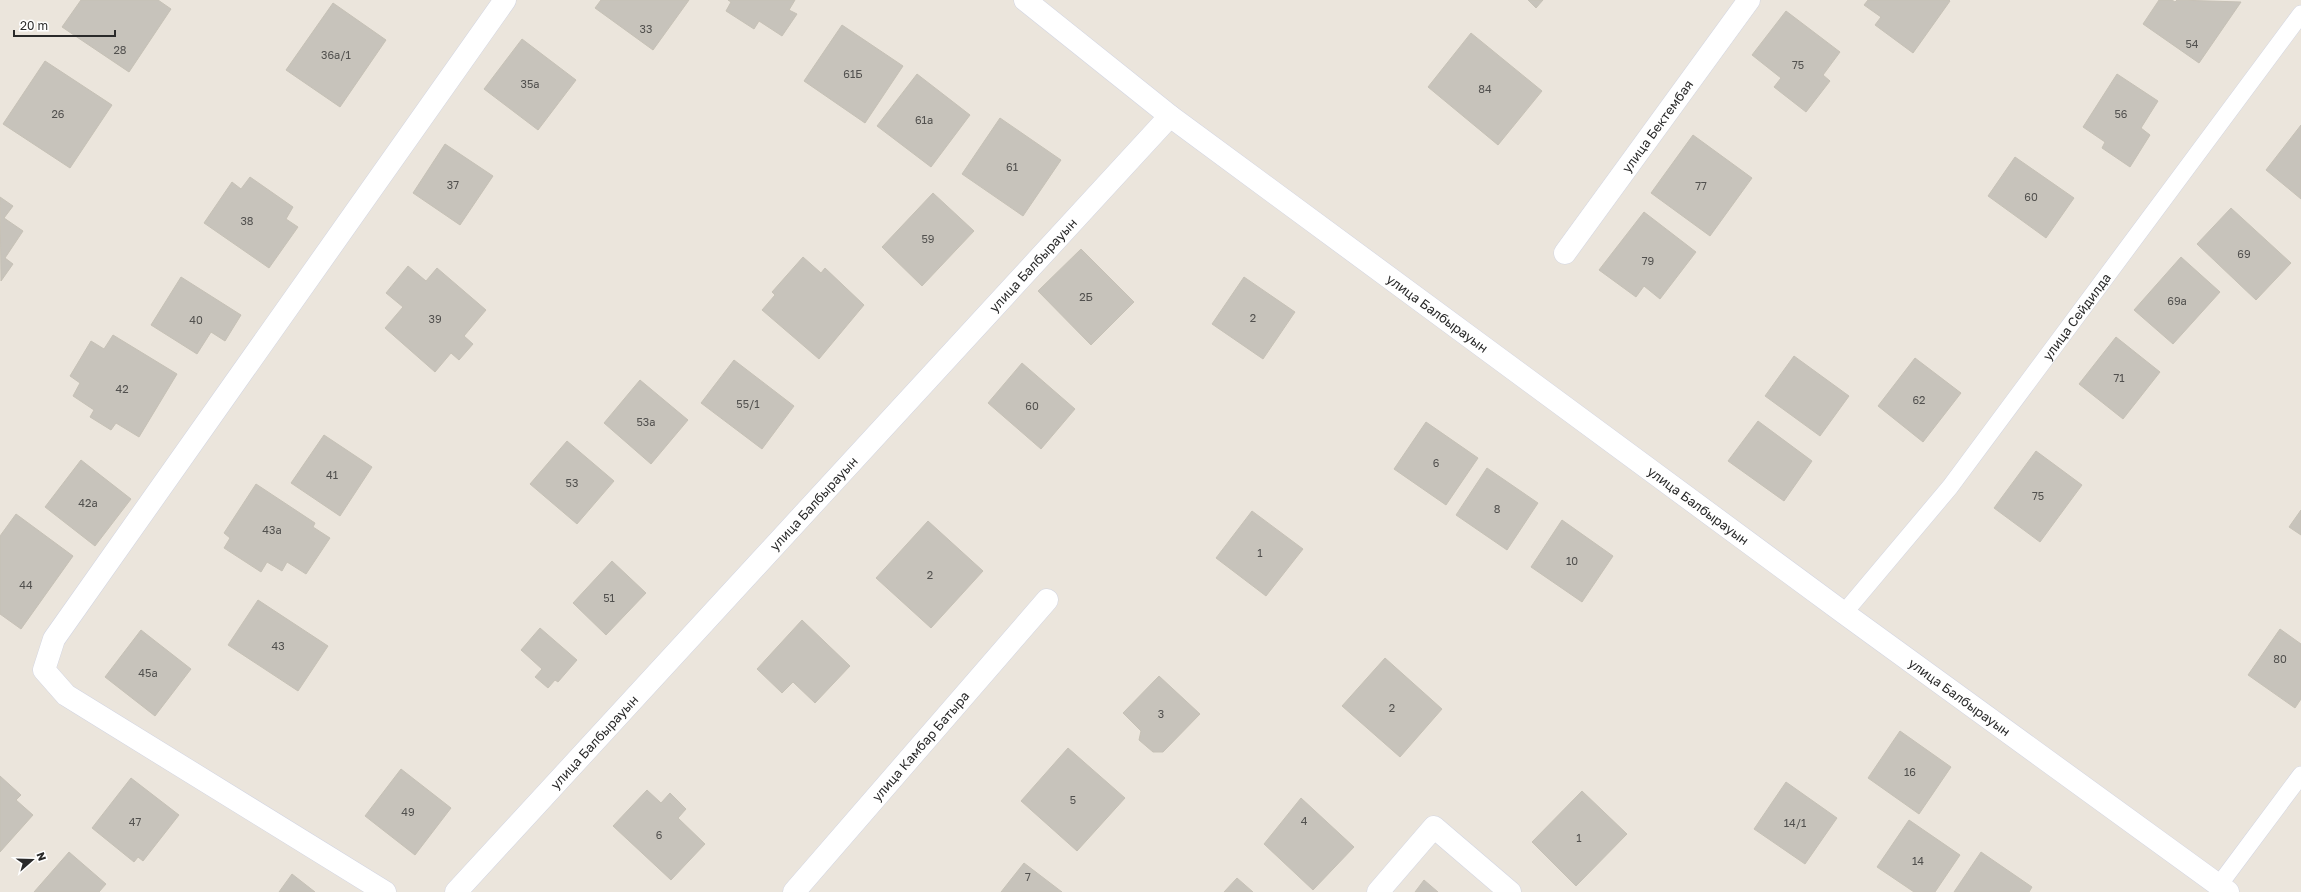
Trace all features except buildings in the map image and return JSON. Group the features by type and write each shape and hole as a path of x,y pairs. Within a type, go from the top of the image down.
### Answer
{"street":[{"path":"385,892 66,695 44,670 54,639 505,0"},
{"name":"улица Балбырауын","path":"1025,0 1170,116 1844,613 2224,888"},
{"name":"улица Бектембая","path":"1565,253 1749,0"},
{"name":"улица Балбырауын","path":"456,892 1170,116"},
{"name":"улица Камбар Батыра","path":"794,892 1047,600"},
{"path":"1378,892 1434,828 1510,892"}],"lane":[{"name":"улица Сейдилда","path":"1844,613 1950,487 2301,14"},
{"path":"2224,888 2301,775"}]}
